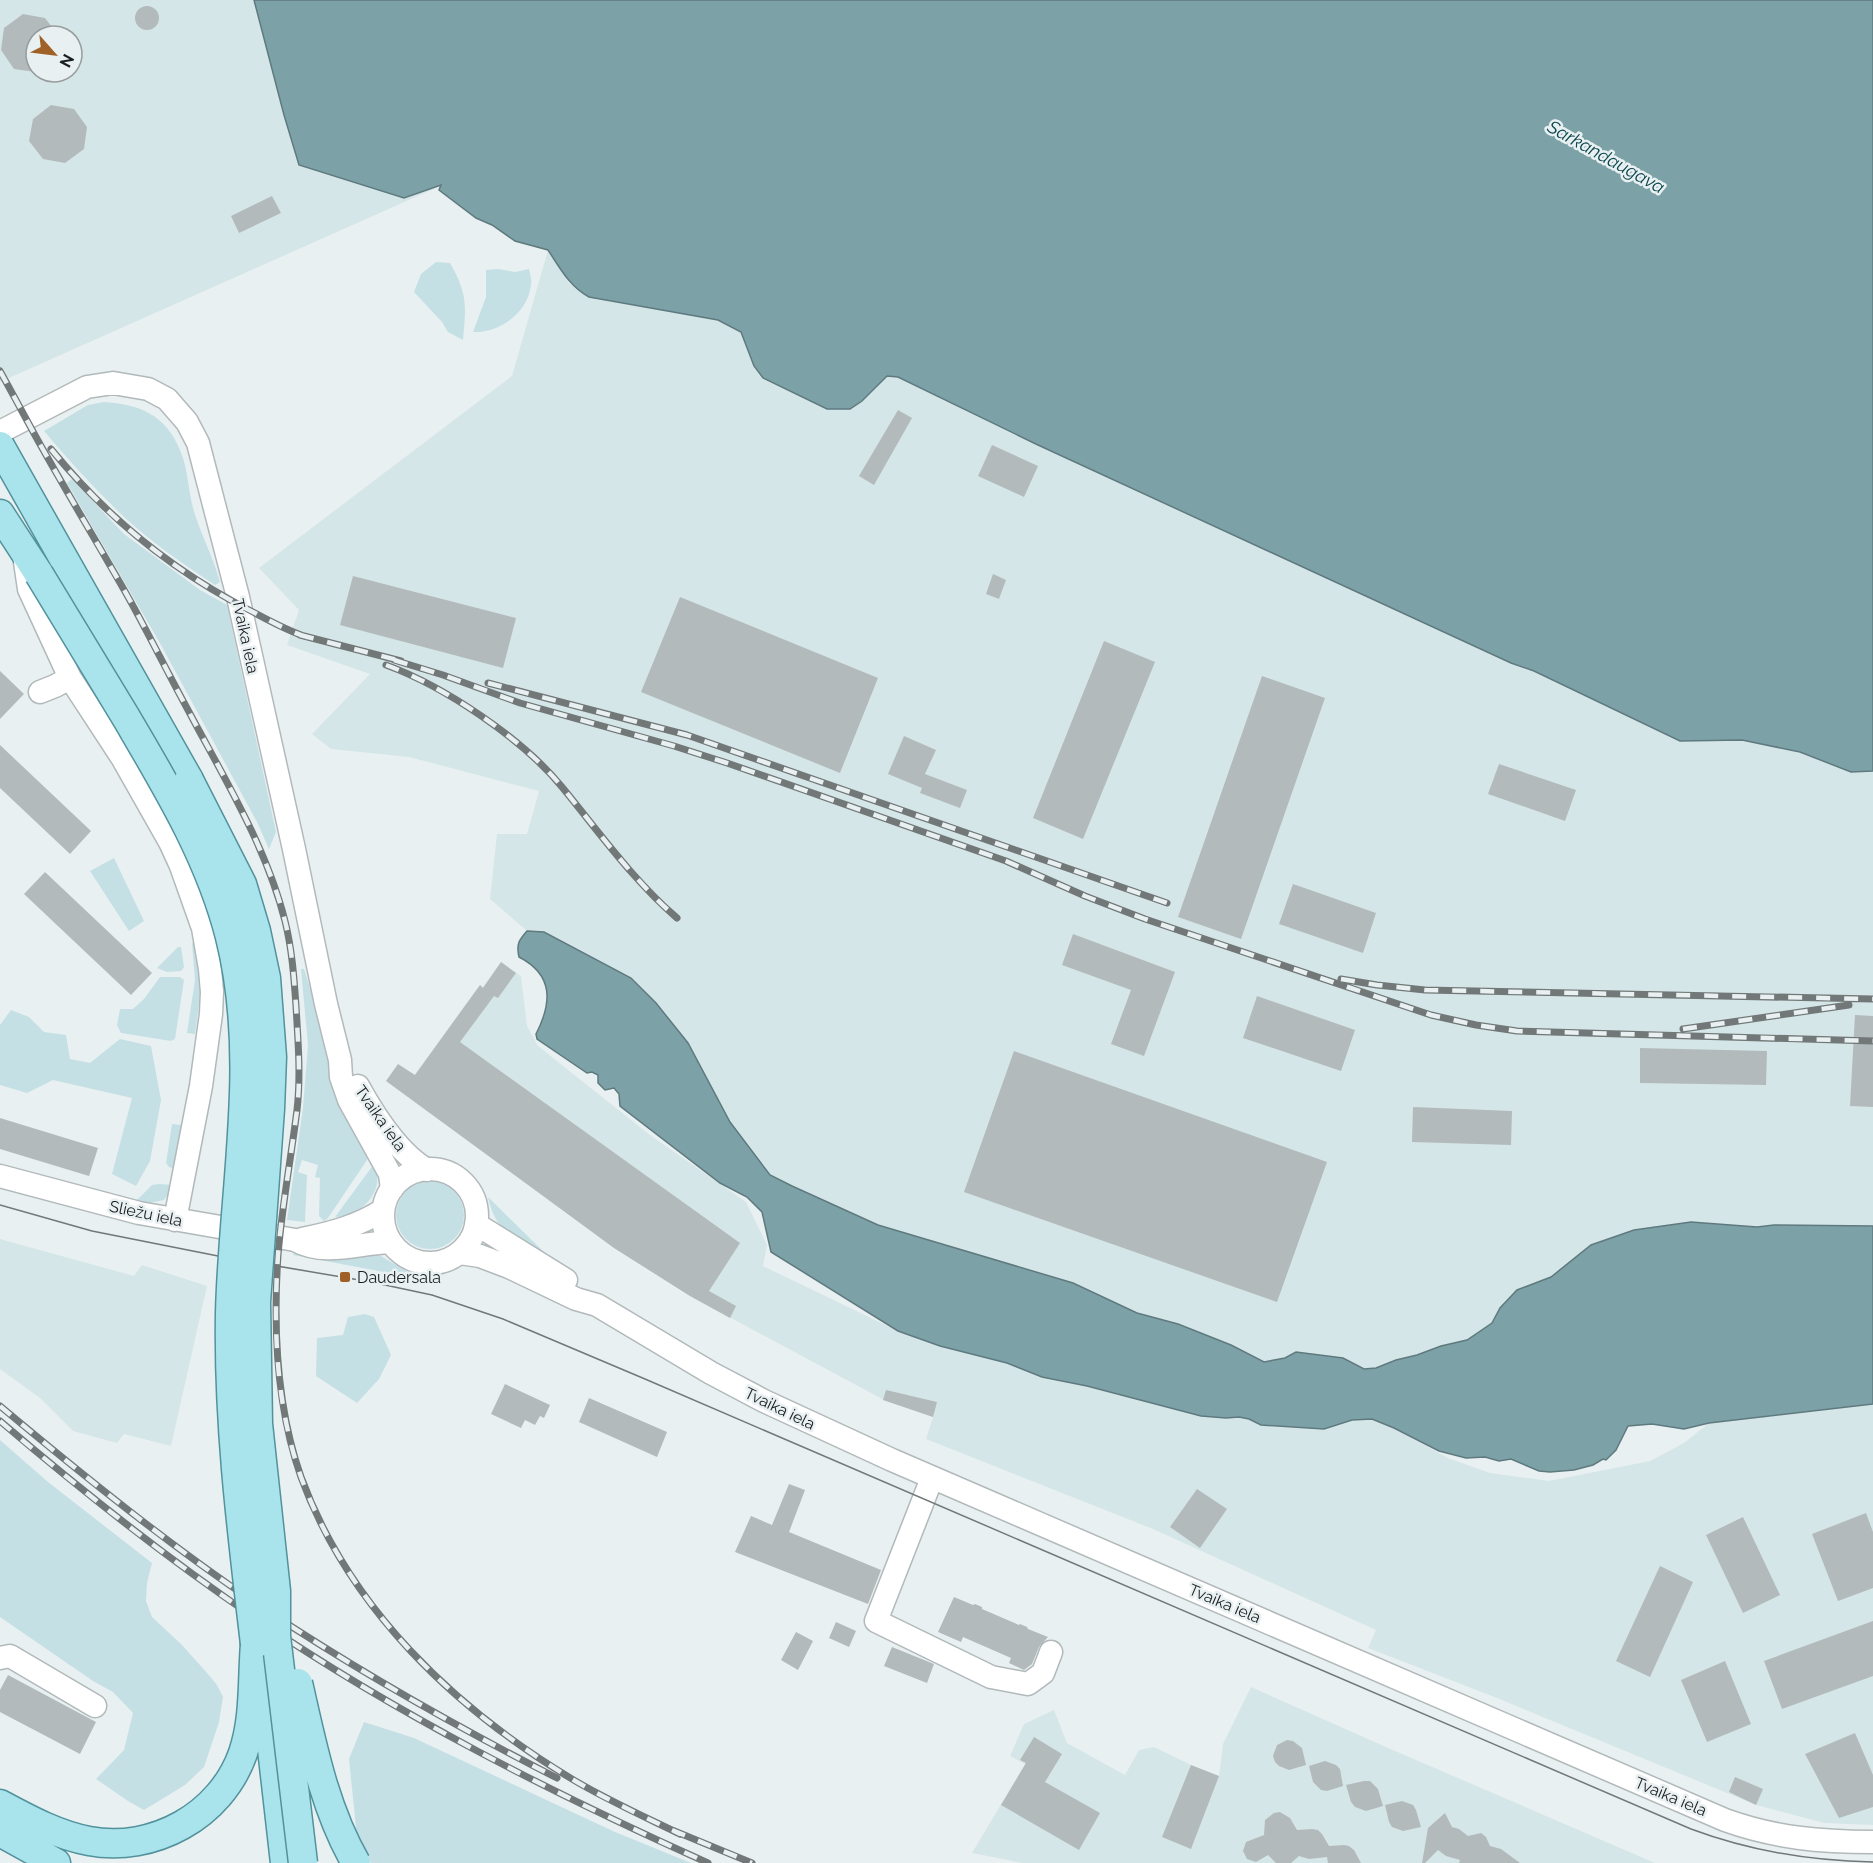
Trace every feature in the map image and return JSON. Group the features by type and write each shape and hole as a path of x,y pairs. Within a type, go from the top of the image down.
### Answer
{"main road":[{"path":"0,446 183,770 242,884 259,943 266,978 272,1056 256,1302 258,1425 276,1591 276,1636 303,1863"},
{"path":"0,514 39,574 170,791 199,849 217,893 230,940 240,989 244,1031 244,1077 230,1308 229,1367 234,1462 255,1644 266,1690 285,1863"},
{"path":"276,1591 289,1634 314,1752 331,1812 356,1863"},
{"path":"0,1804 33,1822 89,1841 133,1843 166,1833 200,1814 227,1784 243,1753 252,1707 255,1644"},
{"path":"0,1832 56,1863"}],"street":[{"name":"Tvaika iela","path":"0,432 87,387 113,383 148,389 167,399 192,430 198,443 238,597 340,1060 341,1077 349,1100 390,1174 392,1188"},
{"path":"23,549 29,589 70,678 123,759 170,842 203,928 212,992 211,1014 201,1086 175,1220"},
{"path":"40,692 70,678"},
{"name":"Tvaika iela","path":"340,1060 383,1125 410,1158 427,1170"},
{"name":"Tvaika iela","path":"392,1188 403,1178 417,1171 435,1169 460,1179 470,1190 476,1203 476,1224 584,1292 597,1305 711,1373 814,1426 1725,1820 1784,1837 1873,1842"},
{"name":"Sliežu iela","path":"0,1176 95,1203 175,1220 295,1240 333,1233 360,1224 383,1210"},
{"path":"392,1188 383,1210 386,1231 391,1242 401,1253 414,1261 445,1262 469,1244 476,1224"},
{"name":"Sliežu iela","path":"295,1240 316,1249 391,1242"},
{"name":"Tvaika iela","path":"460,1253 480,1256 509,1267 576,1299 597,1305"},
{"path":"932,1478 876,1621 991,1677 1028,1684 1043,1673 1051,1652"},
{"path":"0,1658 10,1656 95,1706"}],"shaded area":[{"path":"0,0 254,0 299,165 404,198 438,187 0,382"},
{"path":"548,250 569,283 589,297 718,320 742,332 754,366 881,380 887,376 898,377 1038,445 1511,663 1534,671 1680,741 1742,740 1800,752 1851,772 1873,771 1873,1226 1774,1225 1591,1245 1551,1277 1517,1290 1500,1308 1492,1323 1467,1340 1441,1346 1376,1368 1364,1369 1343,1358 1296,1352 1285,1358 1264,1362 1231,1345 1178,1324 1137,1313 1073,1283 878,1225 770,1175 730,1122 688,1043 656,1003 631,978 544,932 527,931 490,899 497,834 527,834 539,791 409,757 331,749 312,734 370,674 287,645 299,610 259,568 512,376"},
{"path":"436,262 450,263 460,283 465,309 463,340 448,332 442,322 414,292 421,274"},
{"path":"498,269 515,272 529,269 531,280 529,294 519,312 503,325 473,332 486,297 486,270"},
{"path":"104,402 129,405 150,414 167,428 174,438 185,464 196,517 220,582 215,585 134,526 92,485 44,431 88,405"},
{"path":"72,479 124,534 200,590 227,605 276,832 269,849 257,822 161,645 67,483"},
{"path":"114,858 144,921 129,931 90,871"},
{"path":"192,943 196,943 201,990 195,1034 187,1033 195,980"},
{"path":"178,947 181,947 184,967 181,971 167,972 157,968"},
{"path":"501,962 521,976 527,1026 538,1046 650,1135 746,1202 767,1245 763,1266 898,1331 940,1346 1007,1363 1042,1377 1226,1418 1249,1419 1261,1425 1324,1429 1352,1420 1372,1419 1394,1428 1448,1458 1490,1473 1549,1481 1650,1461 1684,1443 1709,1423 1873,1404 1873,1825 1824,1823 1756,1805 1497,1698 1368,1648 1376,1630 1153,1529 926,1439 933,1417 884,1400 690,1296 614,1248 402,1092 480,985 483,987"},
{"path":"301,969 304,969 316,1007 333,1082 369,1157 324,1221 319,1216 320,1178 315,1177 318,1165 302,1160 298,1172 307,1175 305,1222 287,1220 303,1108 308,1045"},
{"path":"160,977 180,977 184,980 175,1039 171,1041 121,1033 117,1025 120,1009 133,1009 144,999"},
{"path":"11,1010 29,1017 44,1032 66,1035 70,1059 90,1063 120,1039 151,1046 161,1100 150,1161 136,1186 112,1174 132,1098 53,1080 27,1093 0,1085 0,1025"},
{"path":"172,1124 181,1125 178,1170 169,1167 166,1163"},
{"path":"374,1164 377,1183 369,1200 354,1212 335,1217"},
{"path":"423,1181 437,1181 449,1186 459,1196 464,1215 459,1234 449,1244 437,1249 423,1249 411,1244 401,1234 396,1222 396,1208 401,1196 411,1186"},
{"path":"152,1185 174,1185 164,1200 144,1204 135,1202"},
{"path":"488,1197 547,1255 537,1251 526,1241 503,1228 494,1214"},
{"path":"0,1239 134,1276 142,1265 207,1286 171,1446 124,1434 117,1443 73,1431 40,1398 0,1369"},
{"path":"294,1253 327,1258 371,1254 381,1256 406,1271 416,1274 416,1278 293,1255"},
{"path":"365,1314 374,1317 391,1355 379,1379 357,1403 316,1376 317,1338 343,1335 348,1317"},
{"path":"0,1440 48,1482 152,1563 147,1583 146,1601 152,1617 208,1674 223,1697 219,1722 204,1767 185,1785 144,1810 96,1779 124,1750 133,1713 113,1692 93,1681 0,1617"},
{"path":"1251,1687 1655,1863 1023,1863 972,1853 1025,1764 1010,1756 1024,1724 1054,1710 1067,1743 1125,1775 1139,1750 1154,1747 1219,1776 1223,1744"},
{"path":"364,1722 414,1738 615,1832 691,1863 371,1863 357,1837 349,1759"}],"water":[{"name":"Sarkandaugava","path":"254,0 1873,0 1873,771 1851,772 1800,752 1742,740 1680,741 1534,671 1511,663 1038,445 898,377 887,376 862,401 850,409 827,409 763,378 754,366 741,332 718,320 589,297 570,282 548,250 515,241 492,225 476,218 439,190 441,185 404,198 299,165"},
{"path":"527,931 544,932 631,978 656,1003 688,1043 730,1122 770,1175 878,1225 1073,1283 1137,1313 1178,1324 1231,1345 1264,1362 1285,1358 1296,1352 1343,1358 1364,1369 1376,1368 1441,1346 1467,1340 1492,1323 1500,1308 1517,1290 1551,1277 1591,1245 1634,1230 1691,1222 1757,1227 1774,1225 1873,1226 1873,1404 1709,1423 1684,1429 1652,1424 1628,1426 1616,1450 1606,1460 1603,1459 1593,1465 1574,1470 1550,1472 1539,1471 1511,1459 1499,1461 1485,1457 1466,1458 1439,1451 1372,1419 1352,1420 1324,1429 1261,1425 1239,1417 1201,1416 1087,1386 1042,1377 1007,1363 940,1346 898,1331 771,1252 762,1212 747,1197 720,1183 620,1106 619,1094 614,1088 605,1090 598,1083 598,1075 592,1072 587,1073 537,1039 536,1034 545,1011 547,991 539,972 519,957 519,942"}],"building":[{"path":"147,6 156,9 159,18 156,27 147,30 138,27 135,18 138,9"},
{"path":"23,14 45,18 50,24 24,24 24,70 14,69 1,50 4,28"},
{"path":"51,105 74,109 87,127 84,149 65,163 43,159 29,141 33,119"},
{"path":"272,196 281,213 239,233 231,216"},
{"path":"898,410 912,418 874,485 859,476"},
{"path":"992,445 1038,466 1024,497 978,476"},
{"path":"993,574 1006,580 999,599 986,594"},
{"path":"353,576 516,618 503,668 340,625"},
{"path":"680,597 878,678 840,773 641,692"},
{"path":"1104,641 1155,662 1083,839 1033,818"},
{"path":"0,671 24,694 0,719"},
{"path":"1262,676 1325,698 1241,939 1178,917"},
{"path":"904,736 936,750 925,774 967,790 960,808 920,793 922,788 888,774"},
{"path":"0,745 91,831 70,854 0,788"},
{"path":"1499,764 1576,790 1565,821 1488,794"},
{"path":"45,872 152,973 131,995 24,894"},
{"path":"1293,884 1376,913 1363,953 1279,924"},
{"path":"1073,934 1175,972 1144,1056 1111,1044 1131,990 1062,965"},
{"path":"501,962 516,973 498,998 494,996 460,1042 740,1243 709,1291 736,1306 730,1318 690,1296 614,1248 386,1081 398,1064 415,1075 480,985 483,988"},
{"path":"1257,996 1355,1030 1341,1071 1243,1038"},
{"path":"1855,1015 1873,1016 1873,1107 1850,1106"},
{"path":"1640,1048 1767,1051 1766,1085 1640,1083"},
{"path":"1014,1051 1327,1162 1277,1302 964,1192"},
{"path":"1413,1107 1512,1111 1511,1145 1412,1142"},
{"path":"0,1118 98,1148 89,1176 0,1149"},
{"path":"505,1384 550,1405 544,1418 540,1416 535,1425 525,1420 521,1428 491,1414"},
{"path":"886,1390 937,1402 933,1417 883,1400"},
{"path":"589,1398 667,1432 657,1457 579,1422"},
{"path":"789,1484 805,1490 789,1532 881,1570 868,1604 735,1552 751,1516 772,1525"},
{"path":"1197,1489 1227,1509 1200,1548 1170,1527"},
{"path":"1866,1513 1873,1532 1873,1588 1838,1601 1812,1534"},
{"path":"1743,1517 1780,1595 1743,1613 1706,1535"},
{"path":"1660,1566 1693,1582 1650,1677 1616,1661"},
{"path":"954,1597 1048,1637 1039,1647 1032,1664 1024,1670 1009,1663 1011,1658 963,1637 961,1642 938,1632"},
{"path":"1873,1621 1873,1676 1782,1709 1764,1661"},
{"path":"836,1622 856,1631 849,1647 829,1638"},
{"path":"796,1632 813,1641 798,1670 781,1660"},
{"path":"892,1647 934,1664 927,1683 884,1666"},
{"path":"1725,1661 1751,1724 1707,1742 1681,1680"},
{"path":"8,1675 96,1722 80,1754 0,1712 0,1690"},
{"path":"1855,1733 1873,1775 1873,1807 1839,1818 1805,1754"},
{"path":"1034,1737 1062,1754 1045,1782 1100,1813 1079,1850 1001,1805 1026,1763 1020,1760"},
{"path":"1287,1740 1293,1741 1302,1748 1306,1765 1289,1770 1275,1762 1273,1756 1277,1745"},
{"path":"1325,1761 1340,1769 1343,1786 1327,1791 1321,1790 1313,1782 1309,1766"},
{"path":"1191,1765 1219,1776 1191,1849 1162,1837"},
{"path":"1735,1777 1763,1789 1756,1805 1729,1792"},
{"path":"1370,1781 1378,1789 1383,1806 1366,1811 1355,1807 1351,1802 1346,1785"},
{"path":"1402,1801 1413,1805 1421,1827 1403,1831 1392,1827 1385,1805"},
{"path":"1280,1812 1290,1818 1297,1830 1318,1830 1329,1846 1349,1846 1361,1863 1328,1863 1327,1857 1309,1859 1299,1856 1291,1863 1276,1863 1268,1855 1256,1862 1247,1859 1243,1851 1246,1842 1264,1835 1265,1820 1274,1813"},
{"path":"1445,1813 1452,1827 1468,1836 1481,1833 1486,1837 1490,1846 1501,1849 1520,1863 1459,1863 1460,1860 1446,1856 1438,1850 1425,1863 1422,1863 1428,1828"}],"tram line":[{"path":"0,1205 92,1231 432,1295 503,1319 1691,1829 1735,1843 1780,1853 1826,1860 1873,1862"}],"railway":[{"path":"0,371 131,603 230,787 267,866 285,921 294,984 299,1084 278,1255 276,1339 286,1423 301,1477 322,1525 347,1569 377,1611 410,1651 447,1687 528,1751 572,1779 680,1834"},
{"path":"51,449 95,498 169,561 224,596 279,626 307,637"},
{"path":"300,635 401,661"},
{"path":"394,660 520,703 727,763 1006,861 1085,896 1145,919 1431,1015 1517,1031 1873,1041"},
{"path":"386,665 409,674 457,700 526,751 546,769 631,871 677,918"},
{"path":"488,683 687,735 1167,903"},
{"path":"1341,979 1425,990 1873,999"},
{"path":"1683,1029 1849,1005"},
{"path":"0,1406 130,1512 266,1610 409,1698 557,1778"},
{"path":"0,1421 94,1499 224,1597 366,1689 535,1781 708,1863"},
{"path":"672,1830 752,1863"}],"place":[{"name":"Daudersala","path":"345,1277"}]}
